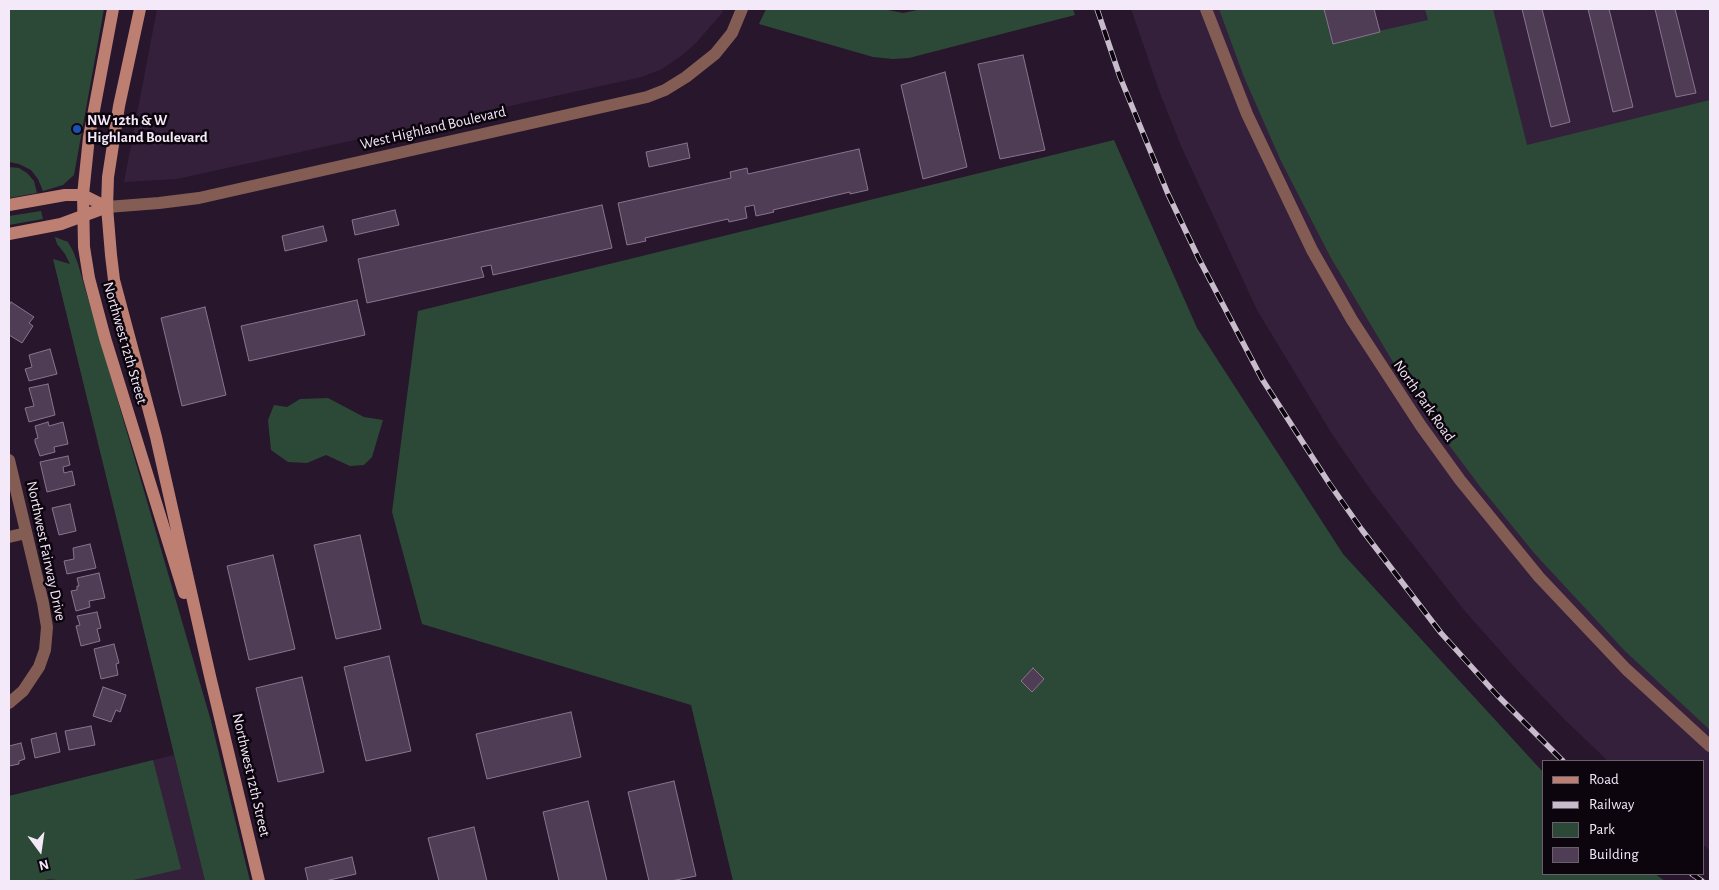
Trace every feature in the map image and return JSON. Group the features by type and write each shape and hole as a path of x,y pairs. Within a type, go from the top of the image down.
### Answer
{"main road":[{"name":"Northwest 12th Street","path":"113,9 89,137 82,217 84,247 105,338 210,676"},
{"name":"Northwest 12th Street","path":"140,9 114,134 108,177 108,234 114,280 156,437 259,881"},
{"name":"West Highland Boulevard","path":"9,205 65,195 83,196 107,207"},
{"name":"West Highland Boulevard","path":"9,234 61,224 107,207"}],"street":[{"name":"West Highland Boulevard","path":"107,207 199,198 647,97 666,90 702,66 715,54 732,32 742,9"},
{"name":"North Park Road","path":"1206,9 1247,114 1312,250 1352,320 1406,404 1460,480 1539,576 1626,669 1710,746"},
{"name":"Northwest Fairway Drive","path":"9,460 47,627 45,650 34,677 23,691 9,703"},
{"path":"9,538 26,533"}],"shaded area":[{"path":"157,9 723,9 722,13 696,43 681,56 662,69 642,77 177,179 124,182"},
{"path":"1131,9 1710,9 1710,851 1704,845 1704,760 1607,760 1517,670 1464,610 1372,492 1332,434 1257,310 1181,146 1160,93"},
{"path":"174,755 205,881 9,881 9,796"}],"green space":[{"path":"9,9 104,9 74,175 63,185 43,191 38,179 31,170 19,164 9,162"},
{"path":"766,9 883,9 903,13 922,9 1073,9 1075,15 909,58 893,59 873,57 759,24"},
{"path":"1219,9 1324,9 1333,44 1428,20 1425,9 1493,9 1527,145 1710,100 1710,730 1625,651 1535,554 1482,489 1440,433 1399,372 1331,258 1281,161 1244,77"},
{"path":"1114,140 1197,328 1343,554 1542,771 1542,875 1656,875 1665,881 733,881 691,705 422,624 392,512 418,311"},
{"path":"9,167 19,168 27,173 34,181 37,193 9,198"},
{"path":"41,211 43,219 9,225 9,216"},
{"path":"55,237 68,242 78,264 211,721 250,881 205,881 53,259 70,264 57,244"},
{"path":"328,398 364,417 383,420 372,457 364,465 350,466 326,455 307,463 288,462 271,450 268,420 274,405 287,407 300,399"},
{"path":"153,760 181,869 129,881 66,881 50,879 9,881 9,796"}],"building":[{"path":"1324,9 1374,9 1380,32 1333,44"},
{"path":"1522,9 1542,9 1570,122 1551,127"},
{"path":"1588,9 1609,9 1633,107 1613,112"},
{"path":"1655,9 1675,9 1696,93 1676,97"},
{"path":"1023,55 1045,150 1000,159 978,64"},
{"path":"945,72 967,167 923,179 901,85"},
{"path":"687,143 690,158 649,167 646,152"},
{"path":"859,149 868,190 850,194 850,192 773,210 774,212 756,216 754,205 745,207 747,218 729,222 728,219 645,238 646,241 627,245 618,203 731,178 730,172 747,168 748,174"},
{"path":"602,205 612,248 493,275 491,265 481,267 484,277 367,303 358,259"},
{"path":"395,210 399,225 355,235 352,220"},
{"path":"323,226 327,241 285,251 282,236"},
{"path":"357,300 365,335 249,361 241,326"},
{"path":"11,302 34,317 29,323 33,326 22,343 9,335 9,306"},
{"path":"205,307 226,395 182,406 161,318"},
{"path":"50,349 57,374 29,381 25,369 32,367 29,355"},
{"path":"48,384 55,415 29,422 25,408 34,406 29,388"},
{"path":"48,422 49,426 63,422 68,444 54,447 55,452 40,456 35,442 35,439 38,438 35,426"},
{"path":"68,456 70,465 63,467 64,473 72,471 75,485 47,492 40,462"},
{"path":"70,504 76,531 59,535 52,508"},
{"path":"360,535 381,629 336,639 314,545"},
{"path":"90,544 96,568 67,574 64,561 74,559 73,548"},
{"path":"273,555 295,649 249,660 227,566"},
{"path":"99,573 105,598 89,601 90,607 76,611 71,591 77,590 77,586 79,586 77,578"},
{"path":"97,612 101,628 97,629 100,641 81,646 76,626 80,625 77,616"},
{"path":"114,644 119,663 116,664 118,675 101,679 94,649"},
{"path":"389,656 411,751 366,761 344,667"},
{"path":"1033,668 1044,679 1032,692 1021,681"},
{"path":"302,677 324,772 278,782 256,688"},
{"path":"103,687 126,695 120,712 116,710 111,722 93,716"},
{"path":"571,712 581,757 487,779 476,734"},
{"path":"91,726 95,745 69,750 65,731"},
{"path":"56,733 60,752 35,758 31,739"},
{"path":"21,743 25,759 19,761 19,764 9,766 9,746"},
{"path":"674,781 696,876 671,881 649,881 628,792"},
{"path":"588,801 607,881 559,881 543,812"},
{"path":"474,827 487,881 439,881 428,838"},
{"path":"352,857 356,874 325,881 308,881 305,868"}],"railway":[{"path":"1097,9 1120,77 1168,194 1199,259 1262,379 1329,483 1362,530 1441,633 1497,695 1562,760"},
{"path":"1693,875 1702,881"}],"place":[{"name":"NW 12th & W Highland Boulevard","path":"77,129"}]}
